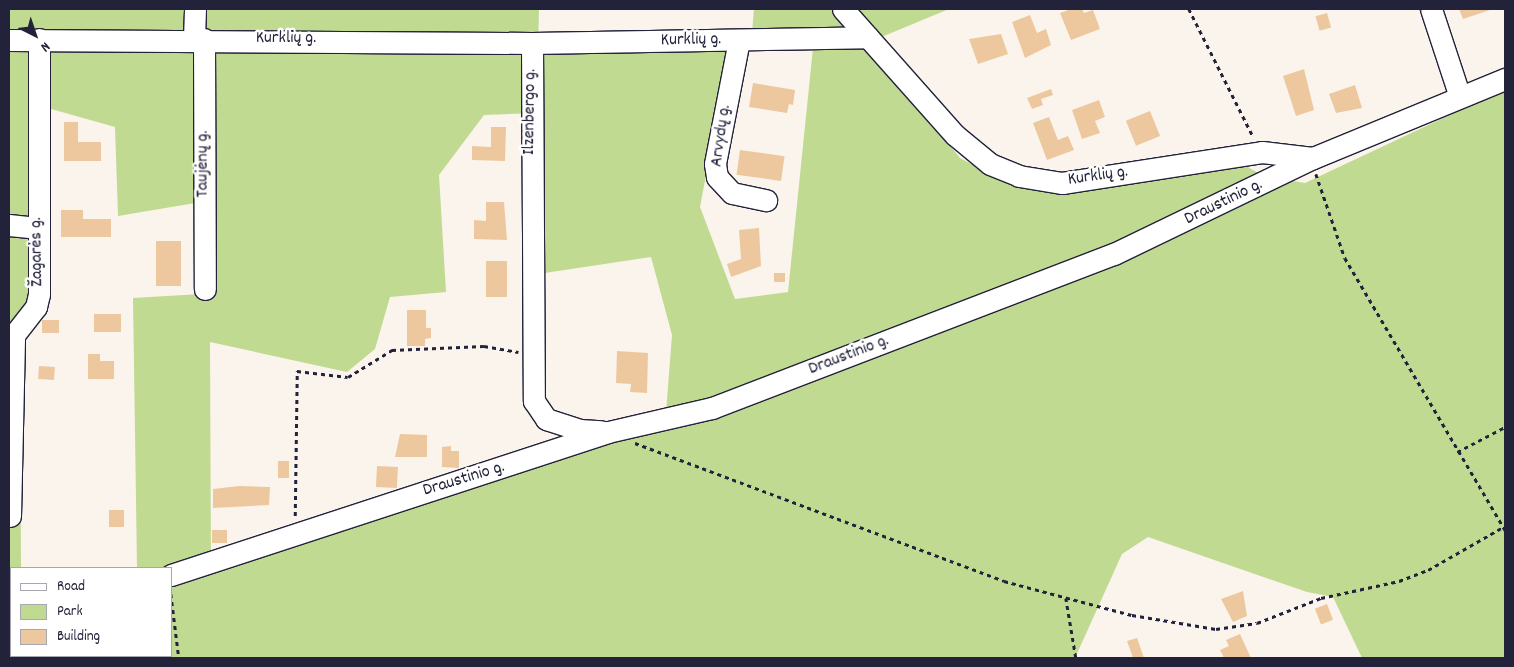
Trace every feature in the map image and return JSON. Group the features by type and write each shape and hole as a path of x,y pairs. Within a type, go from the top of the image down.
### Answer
{"street":[{"name":"Taujėnų g.","path":"195,9 199,38 205,289"},
{"path":"843,9 868,37"},
{"path":"1431,9 1459,94"},
{"name":"Kurklių g.","path":"9,40 199,38 532,43 868,37 955,135 990,164 1019,176 1062,183 1262,152 1313,158"},
{"name":"Žagarės g.","path":"10,516 14,335 36,307 39,294 37,228 39,39"},
{"name":"Arvydų g.","path":"739,40 716,170 723,186 732,192 766,200"},
{"name":"Ilzenbergo g.","path":"532,43 531,181 534,401 546,419 552,438 547,454"},
{"name":"Draustinio g.","path":"172,575 294,533 547,454 608,432 712,408 920,330 1114,254 1313,158 1378,134 1459,94 1505,79"},
{"path":"9,225 37,228"},
{"path":"546,419 580,430 608,432"}],"path":[{"path":"1189,9 1262,152"},
{"path":"608,432 1004,582 1179,624 1237,628 1321,598 1428,570 1504,528 1457,452 1345,258 1318,191 1313,158"},
{"path":"294,533 297,371 348,377 392,350 484,346 534,356"},
{"path":"1457,452 1505,427"},
{"path":"1066,598 1076,658"},
{"path":"172,603 178,658"}],"green space":[{"path":"9,9 539,9 538,49 730,50 700,207 735,299 788,292 813,48 751,44 754,9 949,9 867,43 960,158 1014,187 1062,195 1240,163 1264,176 1305,183 1505,89 1505,658 1362,658 1333,597 1307,592 1148,537 1122,554 1075,658 9,658","holes":["44,107 115,127 118,216 201,202 201,294 133,298 137,567 172,567 172,657 10,657 10,567 21,567 20,337 46,295","536,113 538,274 651,257 672,335 665,425 211,571 210,342 347,372 375,349 390,297 446,292 439,175 484,115"]}],"building":[{"path":"1071,9 1082,9 1084,13 1093,10 1100,29 1071,40 1060,13"},
{"path":"1459,9 1493,9 1463,19"},
{"path":"1327,13 1331,27 1320,31 1315,16"},
{"path":"1030,15 1037,33 1046,29 1051,45 1025,58 1012,22"},
{"path":"1001,34 1008,54 978,64 969,39"},
{"path":"1304,69 1314,110 1296,116 1283,76"},
{"path":"753,83 795,90 793,105 789,104 787,113 749,107"},
{"path":"1355,85 1362,108 1336,113 1329,94"},
{"path":"1051,89 1053,95 1041,99 1043,105 1032,109 1027,98"},
{"path":"1099,100 1105,117 1095,121 1100,133 1082,139 1072,110"},
{"path":"1150,111 1160,136 1136,146 1126,121"},
{"path":"1049,117 1058,140 1068,136 1074,150 1047,160 1033,123"},
{"path":"64,122 78,122 78,142 101,142 101,161 64,161"},
{"path":"491,127 506,127 505,161 472,160 472,146 491,147"},
{"path":"740,150 785,156 781,181 737,175"},
{"path":"486,202 504,202 507,240 474,239 474,220 486,221"},
{"path":"61,210 83,210 83,219 111,219 111,237 61,237"},
{"path":"759,228 761,266 731,277 727,264 741,259 739,230"},
{"path":"156,241 181,241 181,286 156,286"},
{"path":"486,261 507,261 507,297 486,297"},
{"path":"774,273 785,273 785,282 774,282"},
{"path":"407,310 426,310 426,328 431,328 431,338 425,339 425,346 407,346"},
{"path":"94,314 121,314 121,332 94,332"},
{"path":"42,320 59,320 59,333 42,333"},
{"path":"617,351 648,353 647,393 630,392 631,384 616,383"},
{"path":"88,354 100,354 100,361 114,361 114,379 88,379"},
{"path":"39,366 55,367 54,380 38,379"},
{"path":"400,434 427,435 427,457 395,457"},
{"path":"451,446 451,451 459,451 459,468 442,467 442,447"},
{"path":"278,461 289,461 289,478 278,478"},
{"path":"377,466 398,467 397,488 376,487"},
{"path":"239,486 270,487 269,505 213,508 213,489"},
{"path":"109,510 124,510 124,527 109,527"},
{"path":"212,530 227,530 227,543 212,543"},
{"path":"1243,591 1247,616 1233,622 1221,599"},
{"path":"1327,604 1333,620 1321,625 1315,609"},
{"path":"1240,634 1251,658 1224,658 1220,650 1229,646 1226,640"},
{"path":"1137,638 1144,658 1133,658 1127,641"}]}
